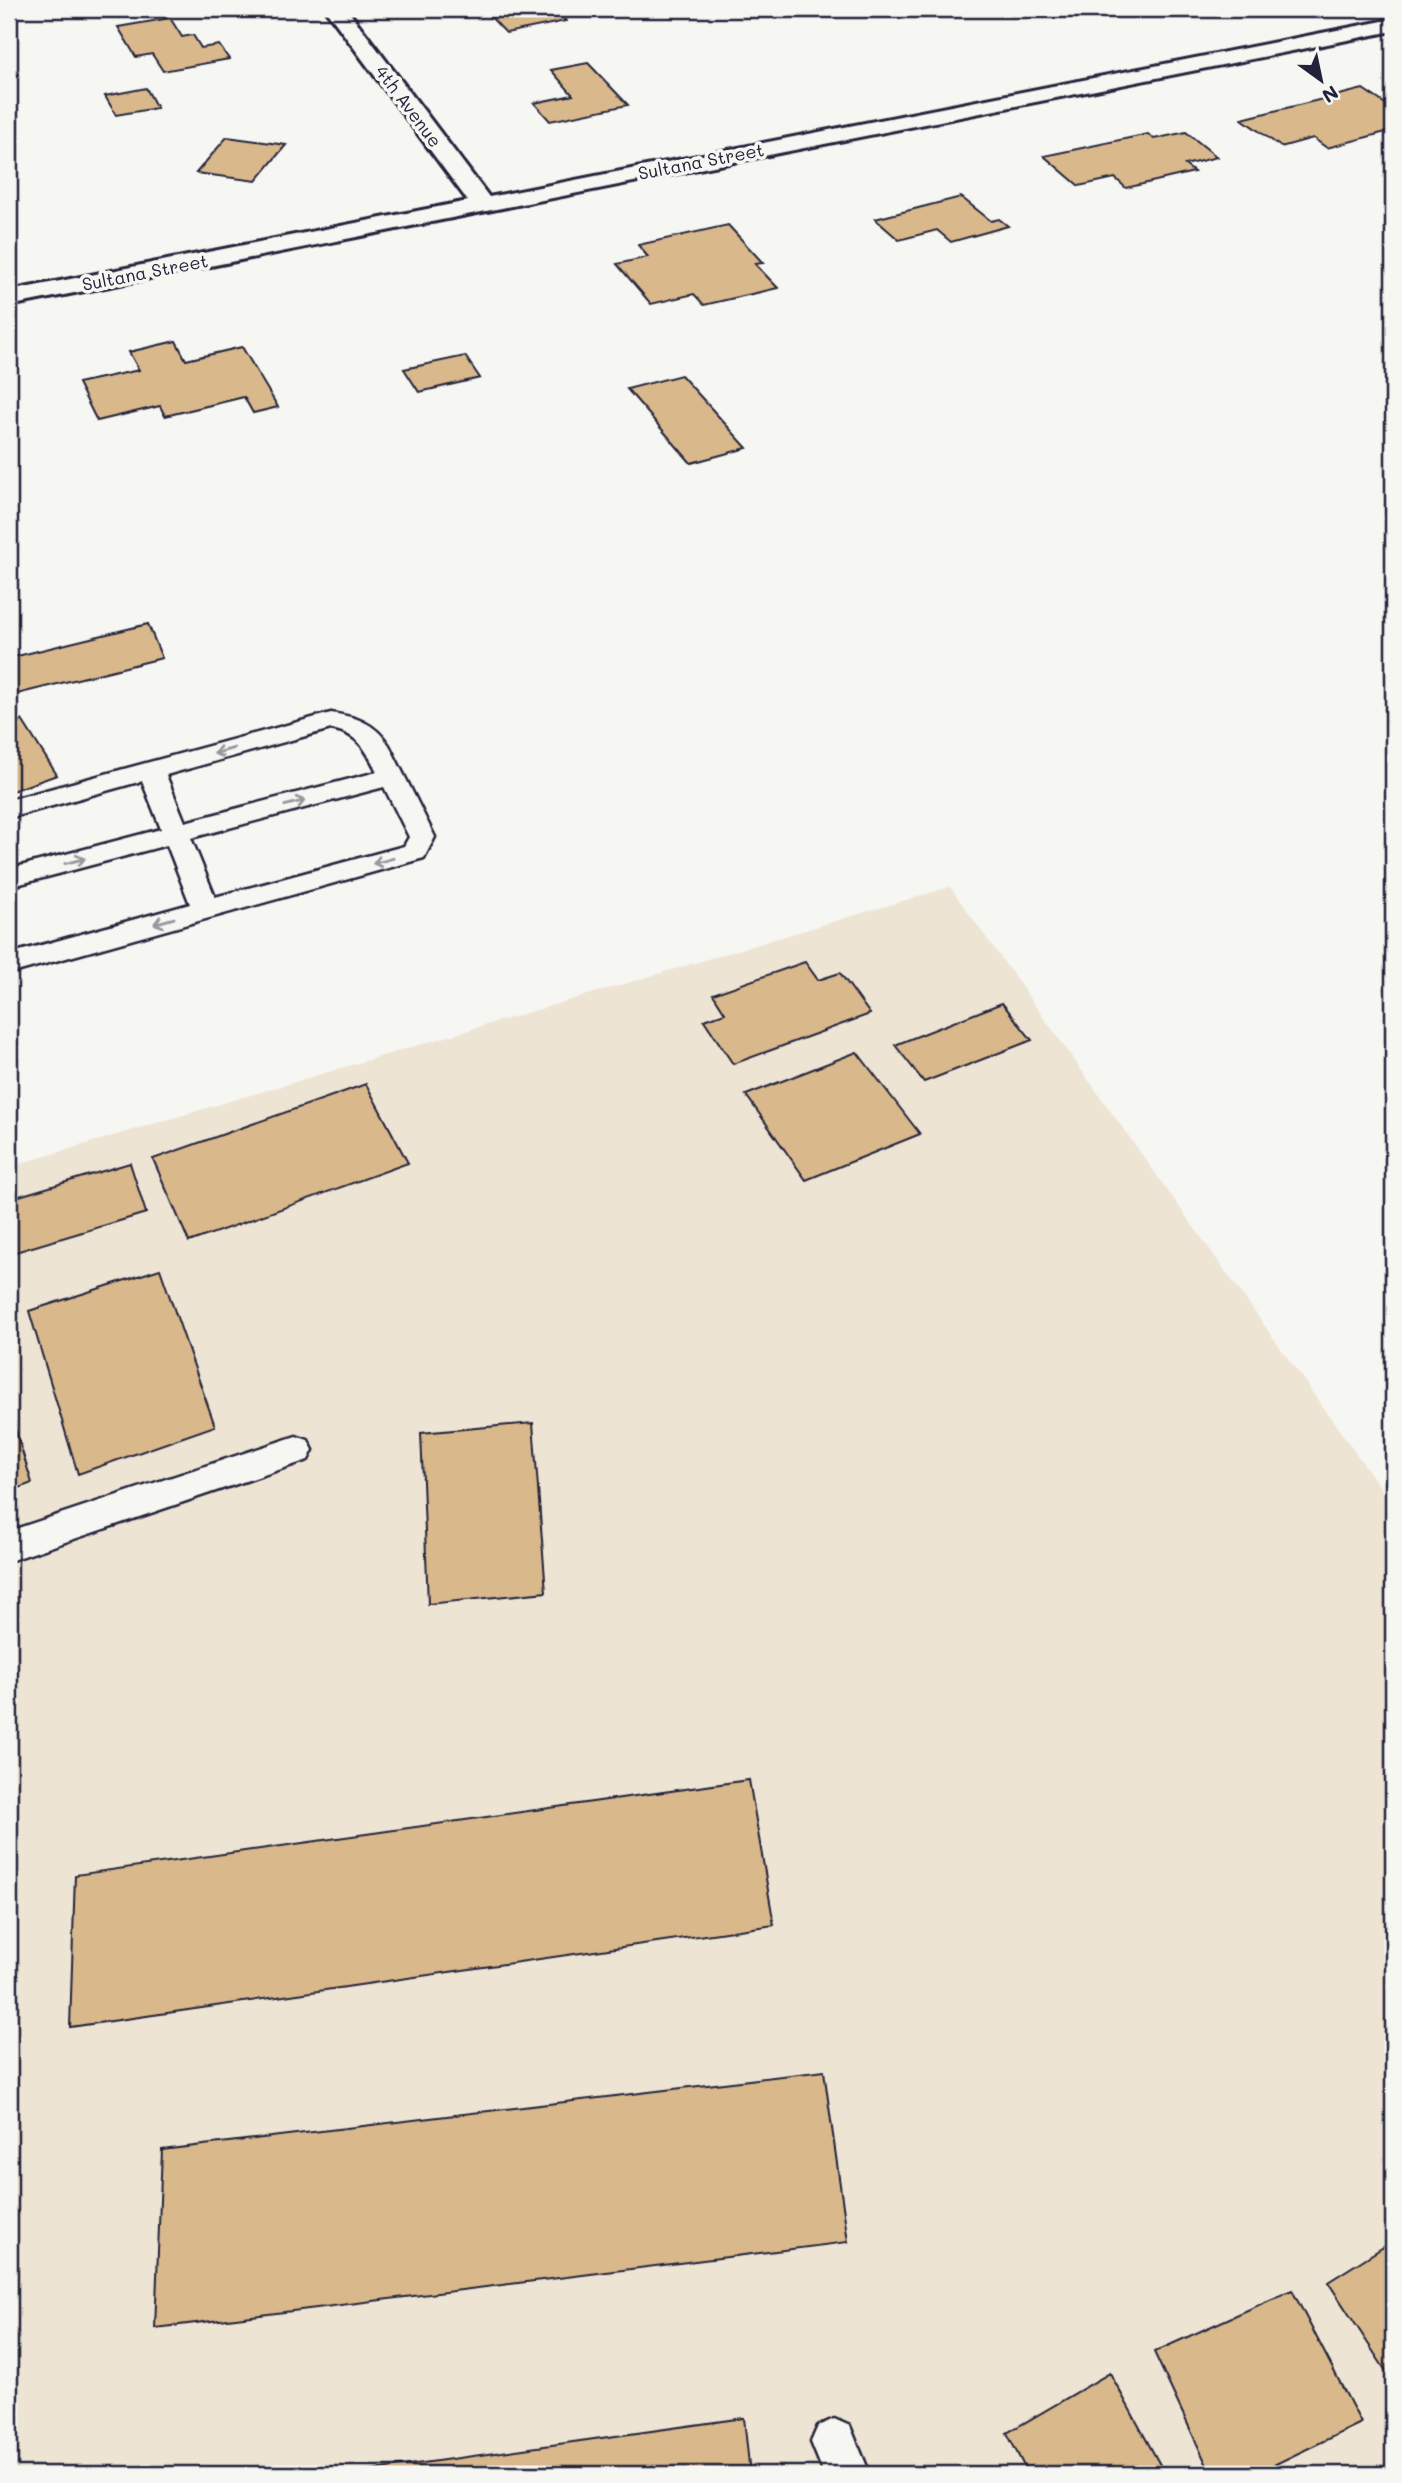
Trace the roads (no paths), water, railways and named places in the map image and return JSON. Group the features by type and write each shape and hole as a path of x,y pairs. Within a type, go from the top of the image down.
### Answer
{"street":[{"name":"4th Avenue","path":"336,9 482,204"},
{"path":"1381,9 1393,18"},
{"name":"Sultana Street","path":"9,299 1393,25"}],"lane":[{"path":"9,809 331,721 354,723 372,738 422,837 414,852 9,964"},
{"path":"151,771 206,909"},
{"path":"9,878 392,776"},
{"path":"9,1546 296,1450"}]}
